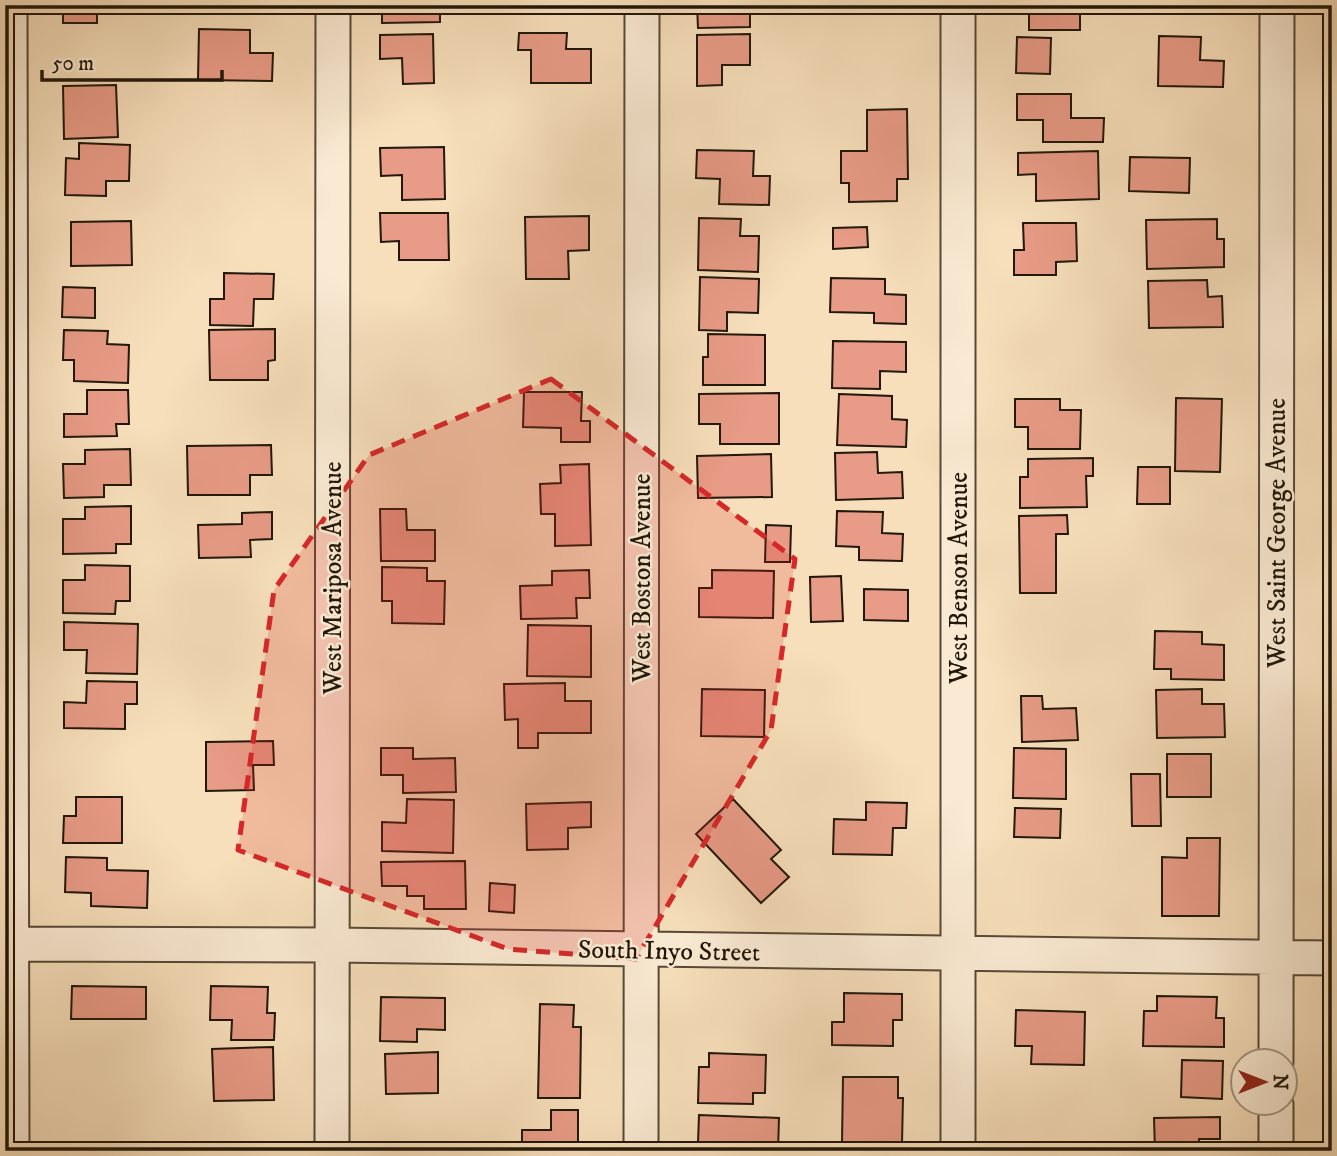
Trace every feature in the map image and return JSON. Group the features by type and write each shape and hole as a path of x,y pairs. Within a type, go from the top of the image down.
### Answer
{"street":[{"path":"10,5 8,944 12,1151"},
{"name":"West Mariposa Avenue","path":"332,1151 333,5"},
{"name":"West Boston Avenue","path":"641,1151 642,5"},
{"name":"West Benson Avenue","path":"958,5 958,1151"},
{"name":"West Saint George Avenue","path":"1276,1048 1277,5"},
{"name":"South Inyo Street","path":"8,944 332,945 1332,958"},
{"path":"1276,1118 1276,1151"}],"highlighted area":[{"path":"551,379 795,559 771,730 636,959 508,949 238,850 274,590 369,455"}],"building":[{"path":"63,5 97,5 97,23 63,23"},
{"path":"382,5 440,5 440,22 382,23"},
{"path":"697,5 750,5 750,27 698,28"},
{"path":"1029,5 1092,5 1092,8 1080,8 1080,30 1029,30"},
{"path":"199,29 250,30 250,53 273,53 272,81 198,80"},
{"path":"519,33 567,33 566,49 591,49 591,83 531,83 531,50 518,50"},
{"path":"433,34 434,83 403,84 402,58 380,59 380,35"},
{"path":"750,34 750,65 722,65 722,85 697,86 697,35"},
{"path":"1159,36 1201,37 1200,60 1224,61 1223,87 1158,86"},
{"path":"1017,37 1051,38 1050,74 1016,73"},
{"path":"116,85 118,137 64,139 63,86"},
{"path":"1017,94 1071,94 1071,118 1104,118 1103,142 1043,142 1043,120 1017,120"},
{"path":"907,109 908,179 897,179 897,201 849,202 849,183 841,183 841,151 867,151 867,110"},
{"path":"79,143 130,145 129,181 106,181 106,196 65,195 66,158 79,159"},
{"path":"444,147 445,199 402,200 402,175 381,176 380,148"},
{"path":"697,150 754,151 753,176 770,176 769,205 719,204 720,179 696,178"},
{"path":"1098,151 1099,199 1036,201 1036,174 1018,175 1018,153"},
{"path":"1130,157 1190,158 1189,193 1129,191"},
{"path":"380,213 448,213 449,260 399,260 399,241 381,242"},
{"path":"589,216 589,250 568,251 569,279 526,279 525,217"},
{"path":"699,218 741,219 740,236 759,236 758,272 698,270"},
{"path":"1217,219 1217,239 1224,239 1224,267 1147,269 1146,220"},
{"path":"131,221 132,265 71,266 71,222"},
{"path":"1023,223 1076,223 1077,261 1056,262 1056,275 1014,275 1014,250 1024,250"},
{"path":"867,227 868,247 833,249 833,228"},
{"path":"224,273 274,274 273,299 254,299 253,326 210,325 210,299 224,299"},
{"path":"700,277 759,279 758,313 727,312 727,331 699,330"},
{"path":"831,278 885,279 885,294 906,295 906,324 874,323 874,313 830,312"},
{"path":"1207,280 1208,297 1222,296 1223,327 1149,328 1148,281"},
{"path":"1332,285 1332,336 1331,336"},
{"path":"63,287 95,288 95,318 62,317"},
{"path":"275,329 275,360 268,361 268,380 210,380 209,330"},
{"path":"64,330 108,331 107,344 129,345 128,383 74,381 74,360 63,360"},
{"path":"708,334 765,335 765,385 703,385 703,357 708,357"},
{"path":"833,341 906,342 906,372 880,371 880,389 832,388"},
{"path":"1332,345 1332,373 1330,373"},
{"path":"87,390 128,390 129,424 116,424 117,436 64,437 64,414 87,414"},
{"path":"524,392 582,392 581,421 590,421 590,442 561,442 561,428 523,427"},
{"path":"779,393 779,444 720,444 720,424 699,424 699,394"},
{"path":"839,394 892,396 892,419 907,420 906,447 837,445"},
{"path":"1176,398 1222,399 1220,472 1175,471"},
{"path":"1015,399 1060,399 1060,410 1081,410 1080,449 1028,449 1028,427 1015,427"},
{"path":"271,445 272,475 250,475 250,495 188,495 187,446"},
{"path":"130,449 131,485 104,485 104,497 64,498 63,464 85,464 85,450"},
{"path":"877,452 878,473 902,472 903,498 836,500 835,453"},
{"path":"771,454 772,497 698,498 697,456"},
{"path":"1093,458 1093,476 1086,476 1087,507 1020,508 1020,477 1028,477 1028,459"},
{"path":"589,464 591,545 555,546 555,514 541,514 540,484 561,483 560,465"},
{"path":"1138,467 1170,467 1170,504 1137,504"},
{"path":"131,506 131,544 116,544 116,553 63,554 63,519 85,519 85,507"},
{"path":"380,509 406,509 407,530 435,530 435,561 381,561"},
{"path":"837,511 883,512 882,533 903,534 902,561 859,560 859,547 836,546"},
{"path":"272,512 272,539 250,540 251,557 199,558 198,525 242,524 242,513"},
{"path":"1067,515 1068,534 1056,534 1056,593 1020,593 1019,516"},
{"path":"766,525 791,526 790,562 765,562"},
{"path":"1332,531 1332,564 1329,564"},
{"path":"85,565 130,566 130,601 116,601 115,614 63,613 63,580 85,580"},
{"path":"382,567 427,568 427,581 445,581 444,624 392,623 392,601 382,601"},
{"path":"589,570 590,598 576,598 577,618 521,619 520,586 552,585 552,571"},
{"path":"712,570 774,571 773,618 699,617 699,588 712,588"},
{"path":"841,576 843,621 811,622 810,577"},
{"path":"864,589 908,590 908,621 864,620"},
{"path":"64,622 138,624 137,674 86,673 87,650 64,650"},
{"path":"528,625 591,626 591,677 527,676"},
{"path":"1155,631 1202,632 1202,644 1224,645 1224,680 1171,679 1171,669 1154,669"},
{"path":"1332,633 1332,681 1331,681"},
{"path":"87,681 137,682 137,704 125,704 125,729 64,728 64,702 86,703"},
{"path":"565,683 565,701 591,701 591,733 538,733 538,748 518,748 518,719 505,720 504,684"},
{"path":"702,689 765,690 764,737 701,736"},
{"path":"1202,689 1202,704 1224,704 1225,737 1157,738 1156,690"},
{"path":"1021,696 1042,696 1043,709 1076,708 1078,740 1022,742"},
{"path":"273,741 274,765 253,765 254,790 206,791 206,742"},
{"path":"381,748 413,748 413,759 455,758 456,792 403,793 403,775 381,775"},
{"path":"1014,748 1066,749 1066,799 1013,798"},
{"path":"1167,754 1211,754 1211,797 1167,797"},
{"path":"1131,774 1160,774 1161,826 1132,826"},
{"path":"76,797 122,797 122,843 63,843 64,816 76,816"},
{"path":"407,799 454,800 453,853 382,851 382,822 406,823"},
{"path":"733,799 781,850 771,859 789,877 761,903 696,834"},
{"path":"591,802 591,827 568,828 568,849 527,850 526,804"},
{"path":"866,802 907,803 906,828 893,828 892,855 833,854 834,819 866,820"},
{"path":"1015,808 1061,809 1060,838 1014,837"},
{"path":"1187,838 1220,838 1219,916 1162,916 1162,857 1187,858"},
{"path":"66,857 107,858 107,870 148,871 147,908 91,906 91,893 65,892"},
{"path":"465,861 466,909 424,909 424,896 407,896 407,886 382,886 381,862"},
{"path":"490,883 515,885 514,913 489,911"},
{"path":"72,986 146,987 146,1019 71,1019"},
{"path":"211,986 268,987 267,1013 275,1013 274,1040 231,1040 232,1020 210,1020"},
{"path":"844,993 902,994 902,1020 893,1020 893,1046 832,1045 832,1022 844,1022"},
{"path":"1157,996 1217,997 1216,1018 1224,1018 1224,1047 1143,1046 1144,1011 1157,1011"},
{"path":"381,997 445,998 445,1030 417,1029 417,1042 380,1041"},
{"path":"540,1004 574,1005 573,1027 581,1027 580,1098 538,1098"},
{"path":"1016,1010 1085,1012 1084,1065 1031,1064 1032,1046 1015,1046"},
{"path":"273,1047 274,1100 214,1101 212,1049"},
{"path":"438,1052 438,1093 386,1094 385,1054"},
{"path":"709,1053 766,1055 765,1093 753,1093 753,1104 698,1103 699,1067 709,1067"},
{"path":"1182,1060 1223,1061 1222,1099 1181,1097"},
{"path":"843,1077 898,1077 898,1098 903,1098 902,1143 842,1143"},
{"path":"551,1110 578,1110 578,1151 522,1151 522,1130 551,1130"},
{"path":"699,1115 779,1118 778,1151 722,1151 723,1144 698,1143"},
{"path":"1220,1117 1220,1139 1199,1139 1199,1151 1155,1151 1154,1118"}]}
